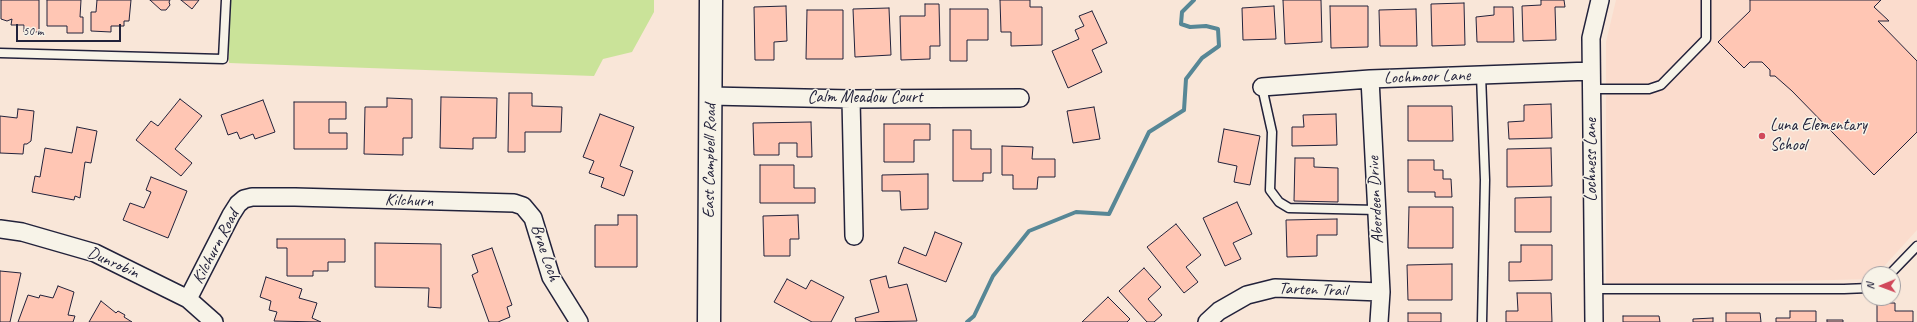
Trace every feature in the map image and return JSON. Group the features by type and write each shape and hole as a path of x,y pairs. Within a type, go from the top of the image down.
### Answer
{"main road":[{"name":"East Campbell Road","path":"709,322 711,0"}],"street":[{"name":"Lochness Lane","path":"1594,322 1591,38 1600,0"},
{"name":"Lochmoor Lane","path":"1262,87 1370,79 1591,71"},
{"name":"Aberdeen Drive","path":"1370,79 1381,292 1379,322"},
{"name":"Calm Meadow Court","path":"710,96 1020,98"},
{"path":"851,98 854,236"},
{"name":"Kilchurn Road","path":"188,299 238,204 244,199 252,197 295,197"},
{"name":"Kilchurn","path":"295,197 514,203 523,206"},
{"name":"Brae Loch","path":"523,206 533,218 551,277 579,322"},
{"name":"Dunrobin","path":"0,229 22,232 95,253 188,299 214,322"},
{"name":"Tarten Trail","path":"1207,322 1219,311 1247,295 1274,288 1381,292"}],"lane":[{"path":"0,53 223,59 226,0"},
{"path":"1591,89 1649,89 1661,85 1706,39 1706,0"},
{"path":"1481,75 1484,180 1482,322"},
{"path":"1262,87 1272,132 1270,190 1279,202 1289,208 1376,210"},
{"path":"1898,266 1917,246"},
{"path":"1594,290 1861,288"}],"shaded area":[{"name":"Luna Elementary School","path":"1616,0 1917,0 1917,230 1884,266 1861,266 1861,279 1606,286 1606,42"}],"green space":[{"path":"228,0 654,0 654,12 632,52 603,59 594,76 229,63"}],"building":[{"path":"1,0 39,0 39,32 24,32 24,25 11,25 12,19 7,21 1,19"},
{"path":"47,0 81,0 80,17 83,17 83,33 67,33 67,26 47,26"},
{"path":"97,0 131,0 129,21 124,21 124,26 111,26 111,32 91,31 91,12 96,12"},
{"path":"150,0 170,0 170,5 166,10 161,10"},
{"path":"181,0 199,0 192,9"},
{"path":"1000,0 1030,0 1030,7 1042,7 1042,45 1011,46 1011,32 1001,32"},
{"path":"1283,0 1321,0 1322,42 1285,44"},
{"path":"1541,0 1564,0 1565,7 1555,7 1556,40 1523,41 1522,6 1541,5"},
{"path":"1750,0 1881,0 1874,7 1889,21 1878,21 1917,61 1917,132 1874,175 1792,91 1775,76 1770,76 1770,70 1762,62 1750,62 1744,68 1718,42 1750,11"},
{"path":"1464,3 1465,45 1432,46 1431,4"},
{"path":"925,4 939,4 940,46 930,46 930,59 901,60 900,16 925,16"},
{"path":"786,6 787,41 774,42 774,60 755,60 754,7"},
{"path":"1274,6 1276,39 1243,40 1242,8"},
{"path":"1330,6 1368,6 1368,47 1331,48"},
{"path":"1494,7 1513,7 1514,42 1477,42 1476,17 1494,15"},
{"path":"889,8 891,55 855,57 853,9"},
{"path":"950,9 988,9 988,40 967,40 967,61 950,61"},
{"path":"1416,9 1417,46 1380,46 1379,10"},
{"path":"807,10 843,10 843,59 806,59"},
{"path":"1092,11 1107,43 1092,50 1102,72 1068,88 1052,51 1079,39 1075,30 1084,26 1079,16"},
{"path":"509,93 532,93 532,106 562,107 561,132 525,132 525,152 508,152"},
{"path":"441,97 497,98 496,138 473,138 473,149 440,148"},
{"path":"387,98 412,99 412,138 403,138 403,155 364,154 365,107 387,107"},
{"path":"180,99 202,116 175,149 192,163 181,176 136,140 151,121 158,126"},
{"path":"263,100 275,132 255,139 253,134 240,139 237,132 228,135 221,115"},
{"path":"294,102 346,102 346,119 329,119 329,133 347,133 347,149 294,149"},
{"path":"1551,104 1552,138 1509,139 1508,122 1524,121 1524,105"},
{"path":"1408,106 1452,106 1453,141 1408,141"},
{"path":"1094,107 1100,139 1073,143 1067,111"},
{"path":"18,109 34,111 31,141 24,144 23,154 0,153 0,116 17,118"},
{"path":"600,114 634,127 620,166 633,171 624,196 601,187 604,178 589,173 594,161 583,157"},
{"path":"1336,114 1337,145 1292,146 1292,127 1304,127 1303,115"},
{"path":"811,122 812,157 797,157 797,143 779,143 779,155 754,155 753,123"},
{"path":"884,124 930,124 930,140 914,140 914,162 884,162"},
{"path":"77,127 97,131 91,163 85,162 80,198 75,196 74,200 32,192 35,176 40,177 45,148 72,153"},
{"path":"1224,129 1260,136 1250,185 1234,182 1237,166 1218,162"},
{"path":"953,130 971,130 971,149 991,149 991,173 983,173 983,181 953,181"},
{"path":"1002,146 1033,147 1032,159 1055,159 1055,177 1038,177 1037,189 1013,189 1013,175 1002,175"},
{"path":"1551,148 1552,186 1507,187 1507,149"},
{"path":"1295,158 1314,158 1314,167 1338,168 1338,202 1294,201"},
{"path":"1408,160 1434,160 1434,170 1443,170 1443,179 1451,179 1452,197 1435,197 1435,192 1408,192"},
{"path":"760,165 794,165 794,188 815,188 815,203 760,203"},
{"path":"928,174 928,209 901,210 900,191 882,191 882,175"},
{"path":"151,177 187,191 168,238 123,220 130,203 144,208 151,192 146,190"},
{"path":"1551,197 1551,232 1515,232 1515,198"},
{"path":"1237,202 1252,234 1233,243 1241,259 1225,266 1203,218"},
{"path":"1409,207 1453,207 1453,248 1408,248"},
{"path":"618,215 637,215 637,267 595,267 595,225 618,225"},
{"path":"798,215 799,239 790,239 790,256 764,256 763,216"},
{"path":"1337,219 1337,235 1317,235 1317,256 1287,257 1286,220"},
{"path":"1176,224 1201,255 1186,267 1198,282 1184,293 1147,247"},
{"path":"935,232 962,243 946,282 898,263 904,247 926,256"},
{"path":"277,239 345,239 345,262 328,262 328,271 313,271 313,276 287,276 287,248 277,248"},
{"path":"375,243 441,244 441,308 428,307 429,288 375,287"},
{"path":"1521,245 1552,245 1552,280 1509,281 1509,262 1521,262"},
{"path":"492,248 512,305 507,307 510,317 498,322 489,322 472,275 478,272 472,255"},
{"path":"1452,264 1452,300 1408,300 1407,265"},
{"path":"1144,268 1161,287 1148,299 1162,315 1154,322 1147,322 1119,291"},
{"path":"0,271 21,273 10,322 0,322"},
{"path":"886,276 889,288 907,284 917,321 856,322 855,318 879,312 870,280"},
{"path":"266,277 302,289 299,298 317,303 312,318 321,322 274,321 277,312 269,310 271,301 260,297"},
{"path":"787,279 806,289 811,280 844,297 831,322 812,322 774,302"},
{"path":"58,286 74,292 68,315 75,316 73,322 18,322 28,295 39,298 40,295 53,298"},
{"path":"1517,293 1551,293 1552,322 1506,322 1506,311 1518,311"},
{"path":"1108,297 1130,319 1127,322 1082,322"},
{"path":"101,301 116,313 118,311 125,315 124,317 132,322 89,322"},
{"path":"1877,306 1895,306 1895,311 1913,311 1913,322 1877,322"},
{"path":"1790,311 1816,311 1816,322 1776,322 1776,318 1790,318"},
{"path":"1408,313 1441,313 1441,322 1408,322"},
{"path":"1726,313 1760,313 1761,322 1726,322"},
{"path":"1623,316 1659,316 1660,322 1623,322"},
{"path":"1713,318 1713,322 1693,322 1693,319"},
{"path":"1827,320 1843,320 1843,322 1827,322"}],"waterway":[{"path":"967,322 974,316 993,276 1029,231 1076,212 1109,214 1149,132 1184,110 1186,79 1202,58 1219,46 1218,29 1206,26 1190,27 1181,24 1182,12 1194,0"}],"place":[{"name":"Luna Elementary School","path":"1762,136"}]}
